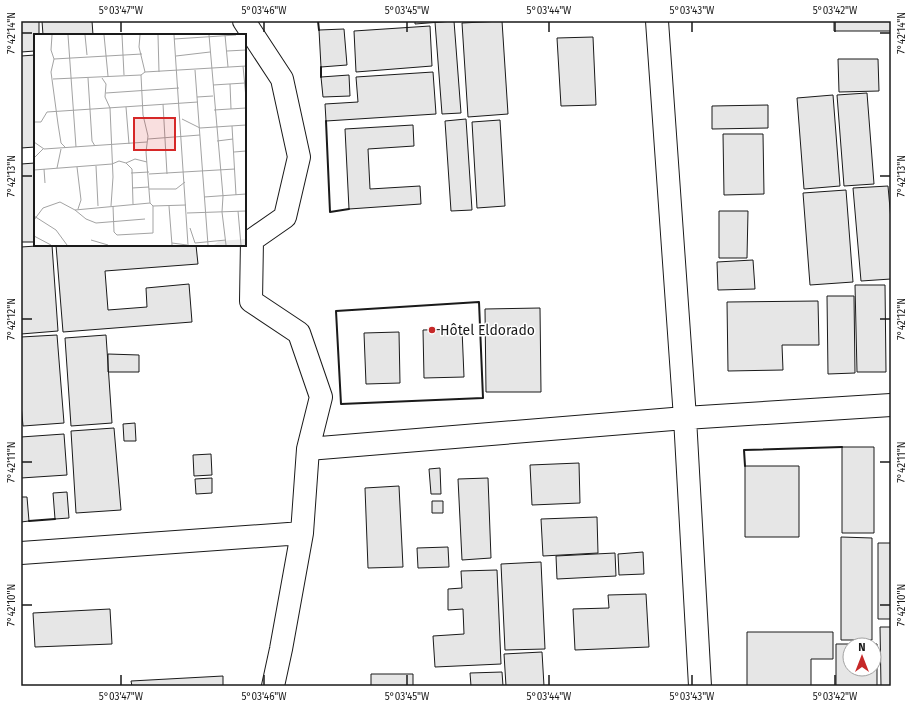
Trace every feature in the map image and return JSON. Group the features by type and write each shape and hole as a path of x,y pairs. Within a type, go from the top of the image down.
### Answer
{"street":[{"path":"244,21 282,79 299,157 285,217 252,240 251,301 299,333 321,397 308,450 302,533 273,686"},
{"path":"657,21 685,418 700,686"},
{"path":"308,450 685,418 891,405"},
{"path":"21,553 302,533"}],"building":[{"path":"21,21 39,21 39,34 34,34 34,51 21,52"},
{"path":"42,21 92,21 93,34 43,34"},
{"path":"415,21 454,21 415,24"},
{"path":"454,21 461,113 442,114 435,22"},
{"path":"502,21 508,114 468,117 462,23"},
{"path":"834,21 891,21 891,31 834,31"},
{"path":"430,26 432,66 356,72 354,31"},
{"path":"344,29 347,65 321,67 319,30"},
{"path":"593,37 596,105 561,106 557,38"},
{"path":"34,55 34,147 21,148 21,56"},
{"path":"838,59 878,59 879,91 839,92"},
{"path":"433,72 436,114 326,121 325,104 358,102 356,77"},
{"path":"349,75 350,96 323,97 321,77"},
{"path":"867,93 874,184 844,186 837,95"},
{"path":"833,95 840,186 804,189 797,98"},
{"path":"768,105 768,128 712,129 712,106"},
{"path":"466,119 472,210 451,211 445,121"},
{"path":"500,120 505,206 477,208 472,122"},
{"path":"413,125 414,146 368,149 370,189 420,186 421,204 349,209 345,129"},
{"path":"723,134 763,134 764,194 724,195"},
{"path":"34,163 34,242 21,242 21,164"},
{"path":"888,186 891,220 891,279 861,281 853,188"},
{"path":"846,190 853,282 810,285 803,193"},
{"path":"719,211 748,211 747,258 719,258"},
{"path":"52,246 58,331 21,334 21,247"},
{"path":"56,246 196,246 198,264 105,271 108,310 147,307 146,288 189,284 192,322 63,332"},
{"path":"753,260 755,289 718,290 717,262"},
{"path":"855,285 885,285 886,372 857,372"},
{"path":"827,296 854,296 855,373 828,374"},
{"path":"818,301 819,345 782,345 783,370 728,371 727,302"},
{"path":"540,308 541,392 486,392 485,309"},
{"path":"462,329 464,377 424,378 423,330"},
{"path":"399,332 400,383 366,384 364,333"},
{"path":"57,335 64,423 23,426 21,405 21,337"},
{"path":"106,335 112,423 71,426 65,338"},
{"path":"108,354 139,355 139,372 108,372"},
{"path":"135,423 136,441 124,441 123,424"},
{"path":"114,428 121,510 76,513 71,431"},
{"path":"64,434 67,475 21,478 21,437"},
{"path":"842,447 874,447 874,533 842,533"},
{"path":"211,454 212,475 194,476 193,455"},
{"path":"579,463 580,503 532,505 530,465"},
{"path":"745,466 799,466 799,537 745,537"},
{"path":"440,468 441,494 431,494 429,469"},
{"path":"212,478 212,493 196,494 195,479"},
{"path":"488,478 491,558 462,560 458,479"},
{"path":"399,486 403,567 368,568 365,488"},
{"path":"67,492 69,518 55,519 53,493"},
{"path":"21,497 27,497 29,521 21,522"},
{"path":"432,501 443,501 443,513 432,513"},
{"path":"597,517 598,553 543,556 541,519"},
{"path":"841,537 872,538 872,637 842,637 841,640"},
{"path":"878,543 891,543 891,619 878,619"},
{"path":"448,547 449,567 418,568 417,548"},
{"path":"643,552 644,574 619,575 618,554"},
{"path":"615,553 616,576 557,579 556,556"},
{"path":"541,562 545,649 505,650 501,564"},
{"path":"497,570 501,664 435,667 433,636 464,634 463,609 448,610 448,589 462,588 461,571"},
{"path":"646,594 649,647 575,650 573,609 609,608 608,595"},
{"path":"110,609 112,644 35,647 33,613"},
{"path":"880,627 891,627 891,686 881,686 882,637 880,637"},
{"path":"747,632 833,632 833,659 811,659 811,686 747,686"},
{"path":"836,644 842,644 842,677 877,677 877,686 836,686"},
{"path":"542,652 544,686 506,686 504,654"},
{"path":"502,672 503,686 471,686 470,673"},
{"path":"371,674 413,674 413,686 371,686"},
{"path":"223,676 223,686 132,686 131,681"}],"wall":[{"path":"318,21 319,30"},
{"path":"321,67 321,77"},
{"path":"326,121 330,212 349,209"},
{"path":"479,302 483,398 341,404 336,311 479,302"},
{"path":"745,466 744,450 842,447"},
{"path":"29,521 55,519"}],"place":[{"name":"Hôtel Eldorado","path":"432,330"}]}
